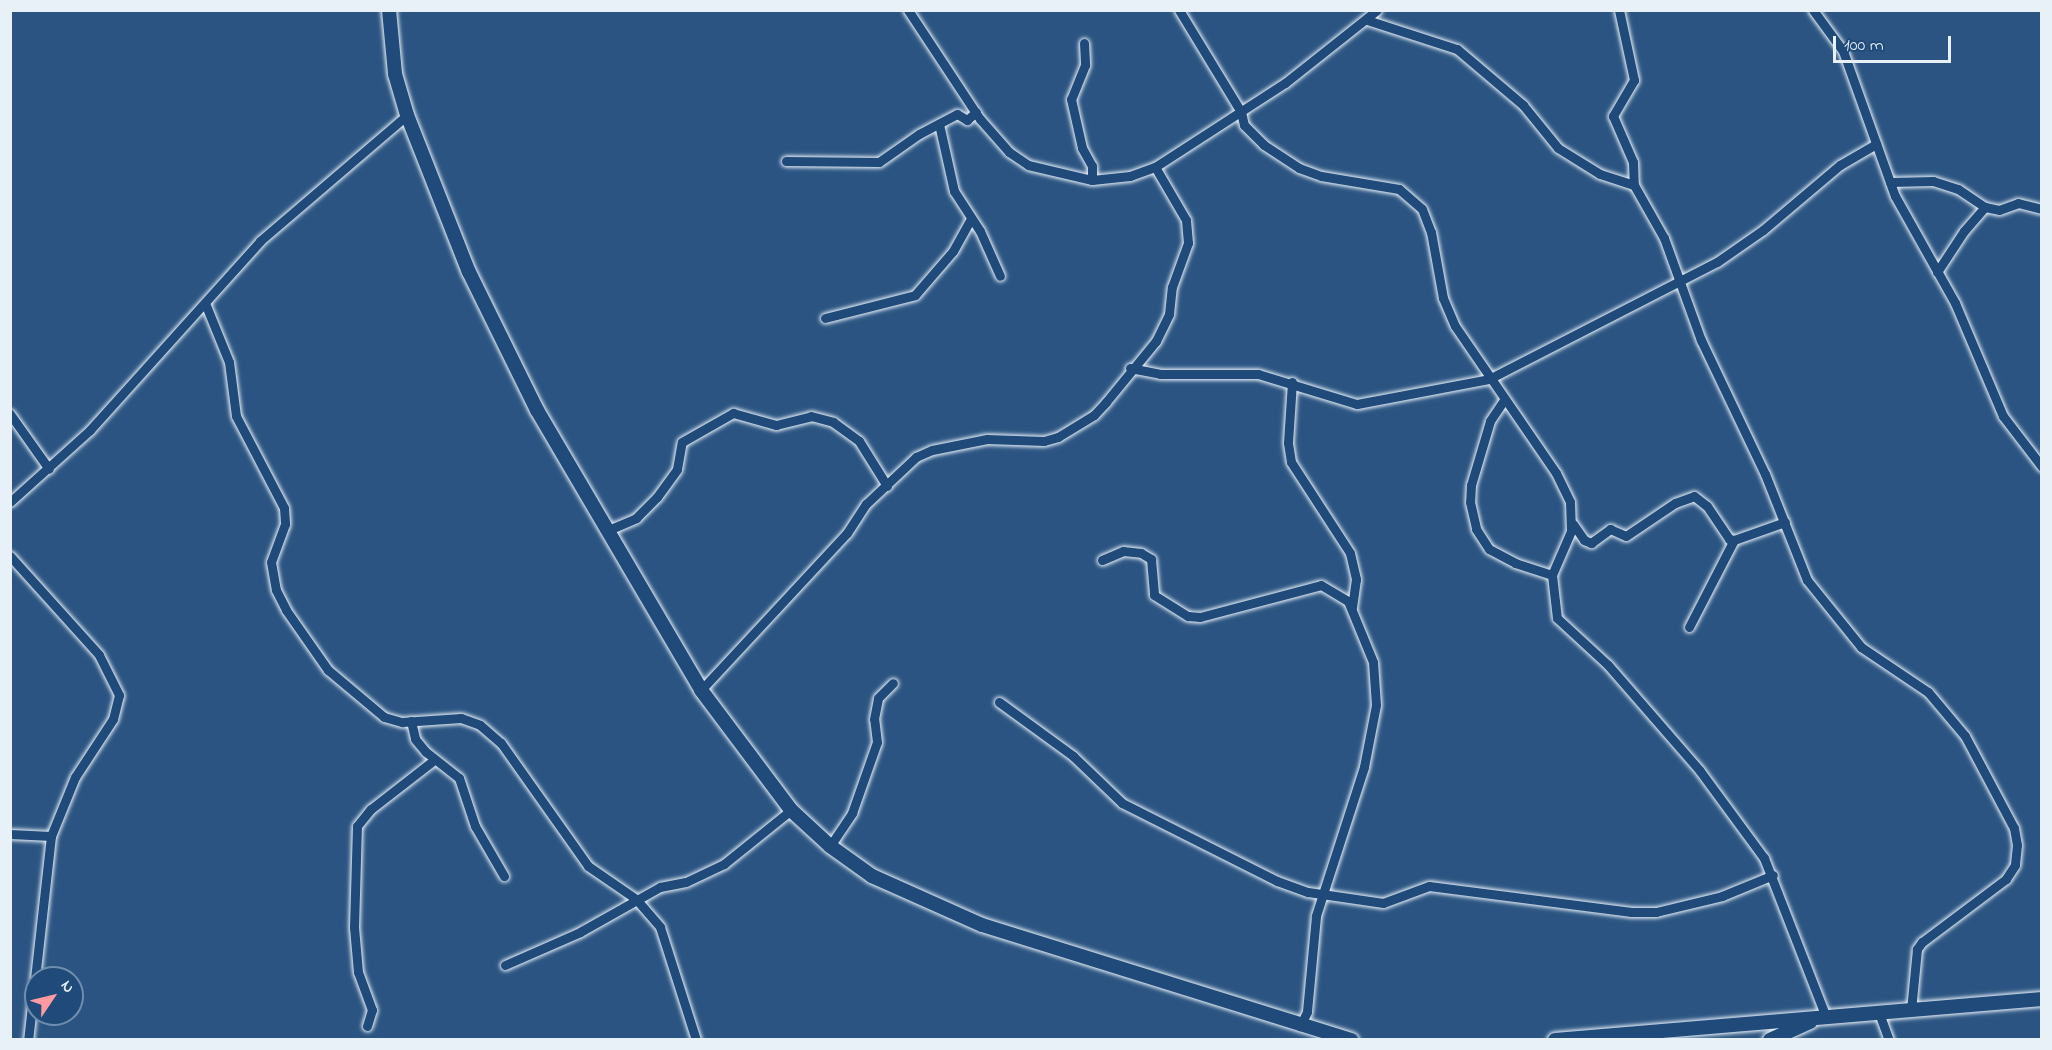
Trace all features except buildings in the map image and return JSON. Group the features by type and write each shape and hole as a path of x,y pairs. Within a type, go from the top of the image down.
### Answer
{"main road":[{"path":"389,10 395,74 407,115 469,272 503,343 606,531 701,690 790,810 830,846 872,876 982,925 1300,1026 1352,1040"},
{"path":"1556,1040 2042,999"},
{"path":"1770,1040 1823,1017"}],"street":[{"path":"908,10 976,112 999,142 1028,165 1092,180 1130,176 1155,167 1285,83 1377,10"},
{"path":"1179,10 1250,131 1299,168 1344,182 1392,186 1417,203 1431,232 1439,282 1450,315 1489,379 1561,482 1573,511 1573,524 1552,575 1555,612 1561,624 1608,665 1700,771 1748,835 1773,875 1823,1017"},
{"path":"1619,10 1634,80 1613,116 1634,162 1634,185 1664,238 1701,339 1816,595 1836,613 1861,647 1928,692 1947,714 1988,772 2014,828 2017,845 2015,865 2006,879 1922,942 1917,949 1911,1010"},
{"path":"1813,10 1843,51 1890,183 1966,326 2002,416 2042,466"},
{"path":"1367,20 1457,49 1523,105 1558,148 1600,174 1634,185"},
{"path":"1084,43 1085,64 1071,99 1082,148 1092,166 1092,180"},
{"path":"786,161 879,162 957,114 967,120 976,112"},
{"path":"10,502 90,430 268,234 407,115"},
{"path":"939,124 954,191 980,231 1000,276"},
{"path":"1130,368 1160,374 1258,374 1292,382 1357,404 1489,379 1680,282 1763,230 1840,165 1876,144"},
{"path":"701,690 847,533 866,504 902,469 932,450 987,439 1044,441 1058,437 1094,415 1130,368 1156,341 1169,314 1172,287 1188,243 1183,214 1155,167"},
{"path":"1890,183 1913,179 1946,183 1985,207 1999,210 2018,203 2042,209"},
{"path":"1937,272 1985,207"},
{"path":"825,318 915,295 953,251 971,219"},
{"path":"205,303 230,362 236,417 242,433 285,508 285,524 271,562 280,600 322,662 346,689 393,722 446,717 480,725 501,743 588,866 636,899 660,927 696,1040"},
{"path":"1292,382 1288,444 1291,462 1353,560 1352,613"},
{"path":"1504,400 1490,421 1471,485 1476,529 1489,549 1515,563 1552,575"},
{"path":"10,414 49,469"},
{"path":"606,531 636,518 657,497 677,469 681,442 733,414 776,425 811,416 833,422 859,441 887,486"},
{"path":"1573,524 1584,540 1592,543 1610,529 1626,536 1675,503 1694,496 1707,506 1729,539 1734,540 1785,522"},
{"path":"1689,627 1734,540"},
{"path":"1102,560 1123,551 1151,559 1154,596 1188,616 1200,617 1321,585 1348,602 1373,663 1376,705 1364,767 1322,894 1312,933 1307,1012 1300,1026"},
{"path":"10,556 99,655 119,695 113,720 75,777 51,836 27,1040"},
{"path":"830,846 852,813 877,742 874,719 878,698 893,683"},
{"path":"999,702 1072,756 1103,787 1138,813 1277,881 1322,894 1383,903 1429,886 1591,908 1656,912 1722,896 1773,875"},
{"path":"411,721 416,739 434,760 459,778 476,826 504,876"},
{"path":"368,1026 372,1010 358,972 354,927 357,826 371,809 434,760"},
{"path":"505,965 580,932 636,899 700,876 730,861 790,810"},
{"path":"10,834 51,836"},
{"path":"1879,1013 1888,1040"}]}
